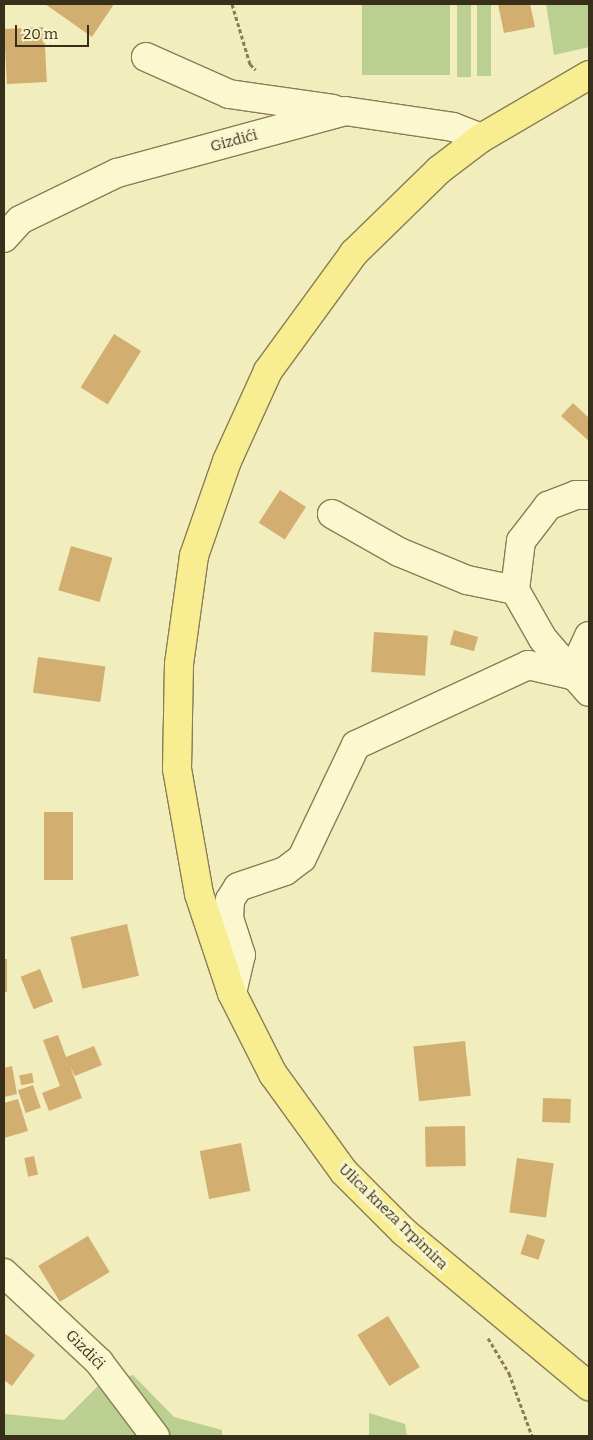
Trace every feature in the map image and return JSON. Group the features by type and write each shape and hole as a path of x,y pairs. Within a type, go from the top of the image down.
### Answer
{"main road":[{"path":"481,138 589,75"},
{"name":"Ulica kneza Trpimira","path":"481,138 439,170 354,253 268,371 227,461 194,556 179,664 177,768 199,894 232,993 273,1074 344,1172 432,1258 589,1386"}],"street":[{"path":"146,57 229,94 345,111"},
{"name":"Gizdići","path":"4,238 20,220 117,173 345,111 453,127 481,138"},
{"path":"580,683 543,639 515,590 521,541 548,506 576,495 589,495"},
{"path":"332,514 399,552 467,580 515,590"},
{"path":"580,683 589,636"},
{"path":"232,993 241,955 229,919 230,900 238,887 285,871 302,858 356,745 528,664 580,683"},
{"name":"Gizdići","path":"4,1272 99,1362 155,1436"}],"path":[{"path":"232,4 250,64 288,102"},
{"path":"484,1332 508,1373 532,1436"}],"green space":[{"path":"362,4 450,4 450,75 362,75"},
{"path":"457,4 471,4 471,77 457,77"},
{"path":"477,4 491,4 491,76 477,76"},
{"path":"546,4 589,4 589,47 554,55"},
{"path":"133,1375 174,1417 222,1430 222,1436 4,1436 5,1414 64,1420 101,1383"},
{"path":"369,1413 405,1424 407,1436 369,1436"}],"building":[{"path":"45,4 114,4 92,37"},
{"path":"498,4 530,4 535,27 504,33"},
{"path":"44,27 47,82 7,84 4,29"},
{"path":"114,334 141,351 108,404 81,387"},
{"path":"573,403 589,418 589,441 561,416"},
{"path":"280,490 306,507 285,540 259,523"},
{"path":"71,546 112,558 100,602 58,590"},
{"path":"454,630 478,637 474,651 450,644"},
{"path":"374,632 428,636 425,676 371,672"},
{"path":"38,657 105,666 100,702 33,693"},
{"path":"44,812 73,812 73,880 44,880"},
{"path":"127,924 139,976 82,989 70,937"},
{"path":"4,959 7,959 7,992 4,992"},
{"path":"40,969 53,1001 34,1009 21,977"},
{"path":"58,1035 66,1057 94,1046 102,1065 75,1076 70,1066 82,1098 49,1111 42,1093 60,1086 43,1040"},
{"path":"465,1041 471,1096 419,1101 413,1046"},
{"path":"12,1066 17,1094 4,1097 4,1068"},
{"path":"32,1073 34,1083 21,1085 19,1075"},
{"path":"33,1085 41,1108 26,1113 18,1090"},
{"path":"543,1098 571,1099 570,1123 542,1122"},
{"path":"18,1099 28,1131 4,1138 4,1103"},
{"path":"465,1126 466,1166 426,1167 425,1127"},
{"path":"241,1143 250,1191 209,1199 200,1151"},
{"path":"34,1156 38,1175 28,1177 24,1158"},
{"path":"517,1158 554,1163 546,1218 509,1212"},
{"path":"527,1234 545,1240 539,1260 521,1254"},
{"path":"88,1236 110,1272 60,1302 38,1266"},
{"path":"388,1316 420,1367 389,1386 357,1335"},
{"path":"4,1333 35,1355 12,1386 4,1380"}]}
